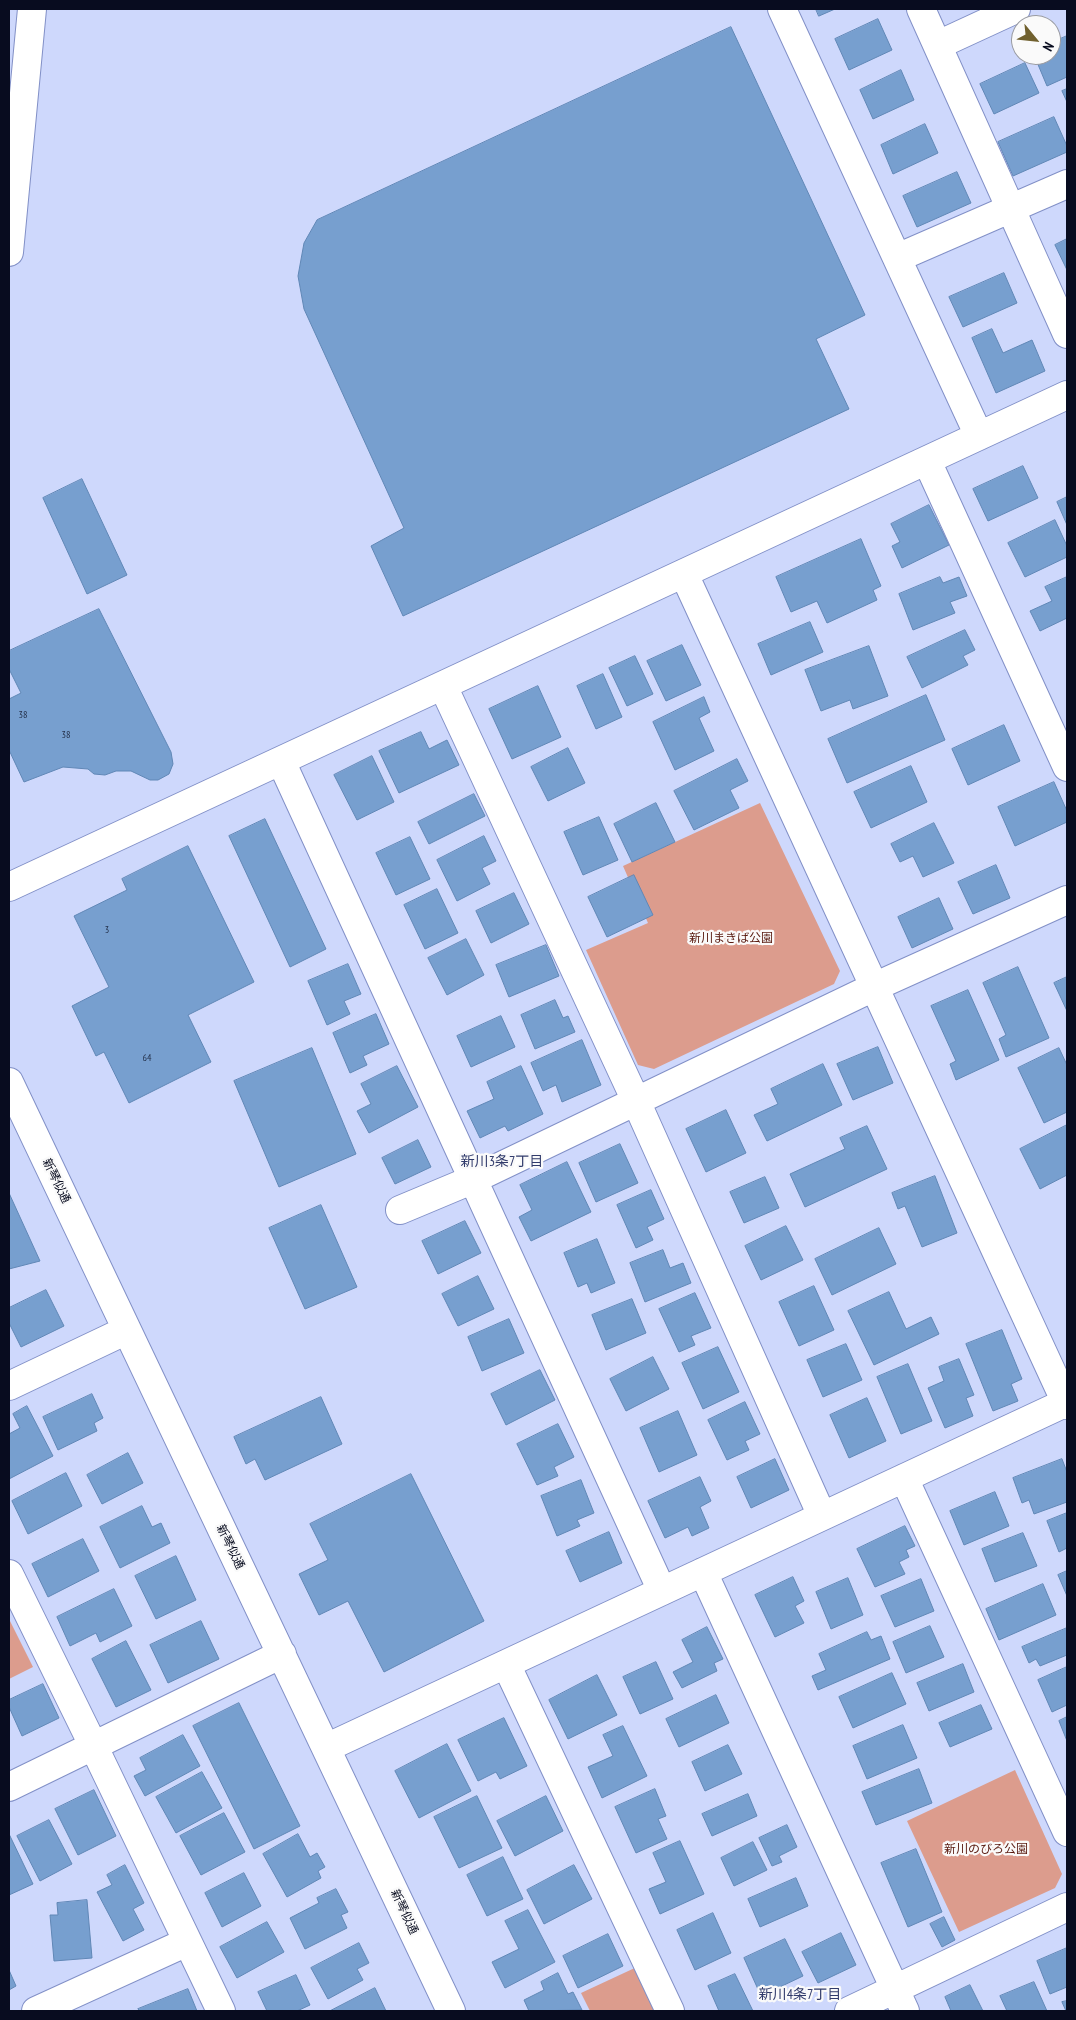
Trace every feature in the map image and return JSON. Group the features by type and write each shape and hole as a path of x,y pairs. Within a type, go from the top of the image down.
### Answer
{"street":[{"path":"9,252 32,9"},
{"path":"782,9 979,436"},
{"path":"921,9 1067,334"},
{"path":"938,45 1016,9"},
{"path":"897,258 1067,184"},
{"path":"9,888 1067,395"},
{"path":"926,461 1067,768"},
{"path":"326,1748 1067,1403 684,574"},
{"path":"443,686 636,1101 822,1516"},
{"path":"281,761 662,1591"},
{"path":"400,1210 474,1179 874,987 1067,900"},
{"name":"新琴似通","path":"9,1082 451,2011"},
{"path":"9,1386 127,1330"},
{"path":"904,1478 1067,1832"},
{"path":"703,1572 900,2001"},
{"path":"9,1574 221,2011"},
{"path":"9,1787 282,1654"},
{"path":"506,1664 670,2011"},
{"path":"848,2011 900,2001 1067,1907"},
{"path":"36,2011 187,1942"}],"green space":[{"name":"新川まきば公園","path":"760,803 840,971 834,984 654,1069 638,1065 586,950 648,923 623,866"},
{"path":"9,1619 33,1667 9,1679"},
{"name":"新川のびろ公園","path":"1015,1770 1062,1874 1055,1888 959,1932 907,1821"},
{"path":"639,1966 661,2011 590,2011 581,1993"}],"building":[{"path":"816,9 835,9 819,16"},
{"path":"878,19 892,50 849,70 835,39"},
{"path":"731,27 865,315 816,339 849,409 403,616 371,546 404,528 304,309 298,276 304,243 317,220"},
{"path":"1067,36 1067,77 1047,86 1038,65 1061,65 1061,39"},
{"path":"1021,65 1026,65 1039,93 994,114 980,84"},
{"path":"901,70 914,100 873,119 860,90"},
{"path":"1067,89 1067,102 1062,91"},
{"path":"1054,117 1067,146 1067,152 1013,176 998,142"},
{"path":"925,124 938,153 893,174 881,145"},
{"path":"957,172 971,203 917,227 903,196"},
{"path":"1067,239 1067,270 1055,245"},
{"path":"1004,273 1017,303 963,327 949,297"},
{"path":"992,329 1003,353 1032,340 1045,371 996,393 972,338"},
{"path":"1023,466 1038,498 988,521 973,489"},
{"path":"82,479 127,575 87,594 43,498"},
{"path":"1067,497 1067,525 1057,502"},
{"path":"929,505 949,545 902,568 892,546 900,542 891,524"},
{"path":"1055,520 1067,546 1067,557 1025,577 1008,543"},
{"path":"861,539 881,586 873,590 877,600 827,623 817,601 791,612 776,577"},
{"path":"940,577 943,583 959,577 967,596 950,602 955,613 913,630 899,594"},
{"path":"1067,577 1067,618 1040,631 1030,611 1052,601 1045,587"},
{"path":"99,609 171,752 173,764 169,774 158,780 150,780 131,771 116,771 105,775 94,774 88,769 63,767 24,782 9,750 9,699 21,693 9,669 9,651"},
{"path":"810,622 823,652 771,675 758,644"},
{"path":"965,630 975,650 963,656 968,665 922,688 907,657"},
{"path":"682,645 701,685 666,701 647,661"},
{"path":"869,646 888,696 853,709 850,700 821,711 805,670"},
{"path":"635,656 653,694 627,706 609,668"},
{"path":"603,674 622,717 596,729 577,686"},
{"path":"538,686 561,737 512,759 489,709"},
{"path":"926,695 945,740 847,783 828,739"},
{"path":"704,697 710,712 699,718 714,751 675,770 653,722"},
{"path":"1004,725 1020,761 968,785 952,749"},
{"path":"421,732 429,749 447,740 459,765 399,793 379,751"},
{"path":"568,748 585,783 548,801 531,767"},
{"path":"372,756 394,802 357,820 334,775"},
{"path":"737,759 748,781 730,790 739,808 694,830 674,791"},
{"path":"911,766 927,802 871,828 854,792"},
{"path":"1054,782 1067,811 1067,822 1015,846 998,807"},
{"path":"474,794 485,816 429,844 418,822"},
{"path":"656,803 675,842 632,862 614,824"},
{"path":"599,817 618,860 583,875 564,832"},
{"path":"265,819 326,949 290,967 229,836"},
{"path":"934,823 954,863 923,877 913,856 900,862 891,844"},
{"path":"484,836 496,861 482,868 490,884 457,901 437,860"},
{"path":"410,837 430,879 396,895 376,853"},
{"path":"188,846 254,982 188,1015 211,1062 129,1103 104,1052 96,1056 72,1006 109,987 74,916 127,890 122,879"},
{"path":"996,865 1010,898 973,914 958,882"},
{"path":"634,875 653,915 607,937 588,897"},
{"path":"437,889 458,933 425,949 404,905"},
{"path":"514,893 529,924 491,943 476,911"},
{"path":"939,898 953,929 912,948 898,917"},
{"path":"466,939 484,975 447,995 428,958"},
{"path":"546,945 559,976 509,997 496,965"},
{"path":"348,964 361,994 344,1001 350,1014 327,1025 308,981"},
{"path":"1018,967 1049,1038 1006,1057 999,1039 1006,1035 983,983"},
{"path":"1067,977 1067,1011 1054,983"},
{"path":"968,990 999,1060 956,1080 950,1064 956,1061 931,1006"},
{"path":"555,1000 563,1018 568,1016 575,1032 535,1049 521,1015"},
{"path":"376,1014 389,1044 363,1056 367,1065 350,1073 333,1033"},
{"path":"501,1016 515,1047 471,1067 457,1036"},
{"path":"582,1040 601,1085 562,1102 556,1085 543,1091 531,1063"},
{"path":"878,1047 893,1083 853,1100 837,1064"},
{"path":"312,1048 356,1154 279,1187 234,1081"},
{"path":"1059,1048 1067,1065 1067,1112 1044,1123 1018,1068"},
{"path":"823,1064 842,1105 767,1141 754,1115 778,1104 771,1089"},
{"path":"397,1066 418,1107 369,1133 357,1111 371,1104 361,1084"},
{"path":"521,1066 543,1114 508,1131 505,1126 480,1138 467,1111 494,1099 487,1082"},
{"path":"726,1110 746,1153 706,1172 686,1129"},
{"path":"1067,1125 1067,1175 1040,1189 1020,1149"},
{"path":"867,1126 887,1169 805,1207 790,1174 845,1149 840,1138"},
{"path":"418,1140 431,1167 395,1184 382,1158"},
{"path":"620,1144 638,1183 596,1202 579,1163"},
{"path":"567,1162 591,1212 531,1241 519,1217 532,1210 520,1185"},
{"path":"935,1176 957,1233 922,1247 905,1206 898,1209 892,1193"},
{"path":"765,1177 779,1208 744,1223 730,1192"},
{"path":"651,1190 664,1219 647,1227 653,1240 636,1248 617,1205"},
{"path":"9,1193 40,1261 9,1269"},
{"path":"321,1205 357,1287 305,1309 269,1228"},
{"path":"465,1221 481,1253 438,1274 422,1241"},
{"path":"786,1226 803,1260 761,1280 745,1246"},
{"path":"879,1228 896,1264 832,1295 815,1259"},
{"path":"597,1239 615,1283 591,1293 587,1283 578,1287 564,1253"},
{"path":"663,1250 670,1268 683,1263 691,1283 645,1302 630,1263"},
{"path":"478,1276 494,1309 458,1326 442,1294"},
{"path":"814,1286 834,1330 799,1346 779,1302"},
{"path":"46,1290 64,1326 21,1347 9,1323 9,1308"},
{"path":"889,1292 906,1329 931,1317 939,1334 874,1365 848,1311"},
{"path":"695,1293 711,1328 691,1336 695,1345 679,1352 659,1309"},
{"path":"632,1299 646,1333 606,1350 592,1315"},
{"path":"509,1319 524,1353 482,1371 468,1337"},
{"path":"1002,1330 1022,1379 1011,1384 1018,1401 993,1411 966,1344"},
{"path":"846,1344 862,1380 823,1397 807,1360"},
{"path":"718,1347 739,1392 703,1409 682,1363"},
{"path":"653,1357 669,1389 626,1411 610,1379"},
{"path":"959,1359 974,1395 966,1398 973,1416 945,1428 928,1388 944,1381 939,1367"},
{"path":"908,1364 932,1421 901,1434 877,1377"},
{"path":"540,1370 555,1400 506,1425 491,1394"},
{"path":"92,1394 103,1418 94,1423 97,1431 58,1450 43,1417"},
{"path":"321,1397 342,1444 265,1480 255,1459 246,1464 234,1437"},
{"path":"867,1398 886,1441 849,1458 830,1415"},
{"path":"745,1402 760,1434 745,1441 749,1450 727,1460 708,1420"},
{"path":"27,1406 53,1456 9,1479 9,1434 20,1428 13,1414"},
{"path":"678,1411 697,1455 659,1472 640,1428"},
{"path":"558,1424 574,1457 554,1467 558,1476 537,1485 517,1444"},
{"path":"128,1453 143,1483 102,1504 87,1475"},
{"path":"775,1459 789,1490 751,1508 737,1477"},
{"path":"1062,1459 1067,1472 1067,1502 1034,1514 1029,1500 1022,1503 1013,1478"},
{"path":"66,1473 82,1506 28,1534 12,1501"},
{"path":"411,1474 484,1621 384,1672 348,1601 319,1615 299,1574 328,1560 310,1524"},
{"path":"700,1477 711,1501 700,1507 709,1528 692,1536 688,1527 665,1538 648,1501"},
{"path":"581,1480 594,1513 577,1520 580,1526 557,1536 541,1496"},
{"path":"995,1492 1009,1526 964,1545 950,1511"},
{"path":"142,1506 152,1527 161,1523 170,1543 120,1568 100,1527"},
{"path":"1067,1513 1067,1548 1059,1552 1047,1521"},
{"path":"905,1526 915,1546 906,1550 909,1557 899,1562 905,1574 875,1587 857,1549"},
{"path":"609,1532 622,1563 580,1582 566,1551"},
{"path":"1023,1533 1037,1566 995,1582 982,1549"},
{"path":"83,1539 99,1571 48,1597 32,1564"},
{"path":"176,1556 196,1600 156,1619 135,1576"},
{"path":"1067,1571 1067,1596 1058,1575"},
{"path":"793,1577 804,1601 795,1606 804,1623 775,1637 755,1595"},
{"path":"848,1578 863,1615 831,1629 816,1592"},
{"path":"921,1579 934,1611 895,1627 881,1596"},
{"path":"1043,1584 1056,1615 999,1640 986,1609"},
{"path":"114,1589 132,1626 100,1642 96,1633 70,1646 57,1617"},
{"path":"201,1621 219,1659 168,1683 150,1645"},
{"path":"930,1626 944,1657 906,1673 893,1642"},
{"path":"707,1627 723,1659 714,1663 717,1671 682,1688 673,1672 693,1662 682,1640"},
{"path":"1067,1628 1067,1655 1040,1666 1036,1659 1029,1663 1022,1647"},
{"path":"867,1632 871,1640 881,1636 890,1659 818,1690 812,1676 826,1670 819,1654"},
{"path":"126,1641 151,1690 116,1707 92,1659"},
{"path":"656,1662 673,1699 640,1714 623,1677"},
{"path":"963,1664 974,1692 929,1711 917,1683"},
{"path":"1067,1667 1067,1705 1052,1712 1038,1680"},
{"path":"892,1673 906,1704 853,1728 839,1697"},
{"path":"597,1675 617,1715 568,1739 549,1700"},
{"path":"43,1684 59,1718 22,1736 9,1707 9,1700"},
{"path":"716,1695 729,1723 679,1747 666,1719"},
{"path":"239,1703 300,1826 254,1849 193,1726"},
{"path":"981,1705 992,1729 950,1747 939,1723"},
{"path":"1067,1717 1067,1741 1059,1721"},
{"path":"504,1718 527,1766 500,1779 496,1772 478,1781 458,1740"},
{"path":"903,1725 917,1758 867,1779 853,1746"},
{"path":"623,1726 647,1776 602,1798 588,1767 613,1756 603,1735"},
{"path":"183,1735 200,1766 145,1796 134,1776 146,1770 140,1758"},
{"path":"447,1744 471,1791 419,1818 395,1771"},
{"path":"728,1745 742,1774 705,1791 692,1762"},
{"path":"919,1769 932,1803 876,1825 862,1792"},
{"path":"202,1772 222,1808 176,1833 156,1797"},
{"path":"655,1789 666,1816 658,1819 667,1839 636,1853 615,1807"},
{"path":"94,1790 116,1836 78,1855 55,1809"},
{"path":"748,1794 757,1816 712,1836 702,1814"},
{"path":"477,1796 502,1848 459,1868 434,1817"},
{"path":"546,1796 563,1831 515,1856 497,1821"},
{"path":"224,1813 245,1852 201,1875 180,1836"},
{"path":"49,1820 72,1864 40,1881 17,1836"},
{"path":"787,1825 797,1847 779,1856 782,1862 772,1866 759,1838"},
{"path":"298,1834 310,1857 317,1853 325,1867 318,1871 321,1878 287,1897 263,1854"},
{"path":"9,1837 33,1884 9,1895"},
{"path":"680,1841 704,1894 660,1914 649,1889 666,1882 653,1853"},
{"path":"753,1842 767,1870 734,1886 721,1858"},
{"path":"916,1849 942,1912 908,1927 881,1863"},
{"path":"503,1857 523,1899 487,1916 467,1875"},
{"path":"125,1865 144,1903 133,1909 144,1930 123,1941 97,1892 112,1885 107,1875"},
{"path":"574,1865 592,1899 544,1924 527,1890"},
{"path":"244,1873 261,1906 222,1927 205,1893"},
{"path":"796,1878 808,1906 760,1927 748,1899"},
{"path":"336,1889 348,1912 341,1915 347,1928 305,1949 290,1918 319,1903 317,1898"},
{"path":"87,1900 92,1958 54,1961 50,1915 58,1915 57,1903"},
{"path":"528,1910 555,1962 505,1988 492,1962 519,1949 505,1921"},
{"path":"713,1913 731,1953 695,1970 677,1930"},
{"path":"944,1917 955,1940 942,1947 930,1924"},
{"path":"267,1922 284,1952 237,1978 220,1947"},
{"path":"841,1933 856,1965 818,1983 802,1952"},
{"path":"608,1934 623,1966 578,1988 563,1956"},
{"path":"785,1939 803,1976 761,1996 744,1958"},
{"path":"359,1943 369,1963 357,1969 363,1980 328,1999 311,1968"},
{"path":"1067,1948 1067,1987 1050,1994 1037,1961"},
{"path":"9,1970 16,1986 9,1990"},
{"path":"558,1973 568,1994 573,1992 582,2010 529,2011 524,2000 544,1990 541,1982"},
{"path":"735,1974 753,2011 719,2011 708,1986"},
{"path":"296,1975 310,2005 297,2011 267,2011 258,1992"},
{"path":"1034,1982 1047,2011 1007,2011 1000,1996"},
{"path":"970,1985 983,2011 951,2011 945,1997"},
{"path":"375,1988 386,2011 330,2011"},
{"path":"188,1989 197,2011 140,2011 138,2009"},
{"path":"1067,2001 1067,2011 1066,2011 1062,2002"}],"district":[{"name":"新川3条7丁目","path":"502,1162"},
{"name":"新川4条7丁目","path":"800,1995"}]}
